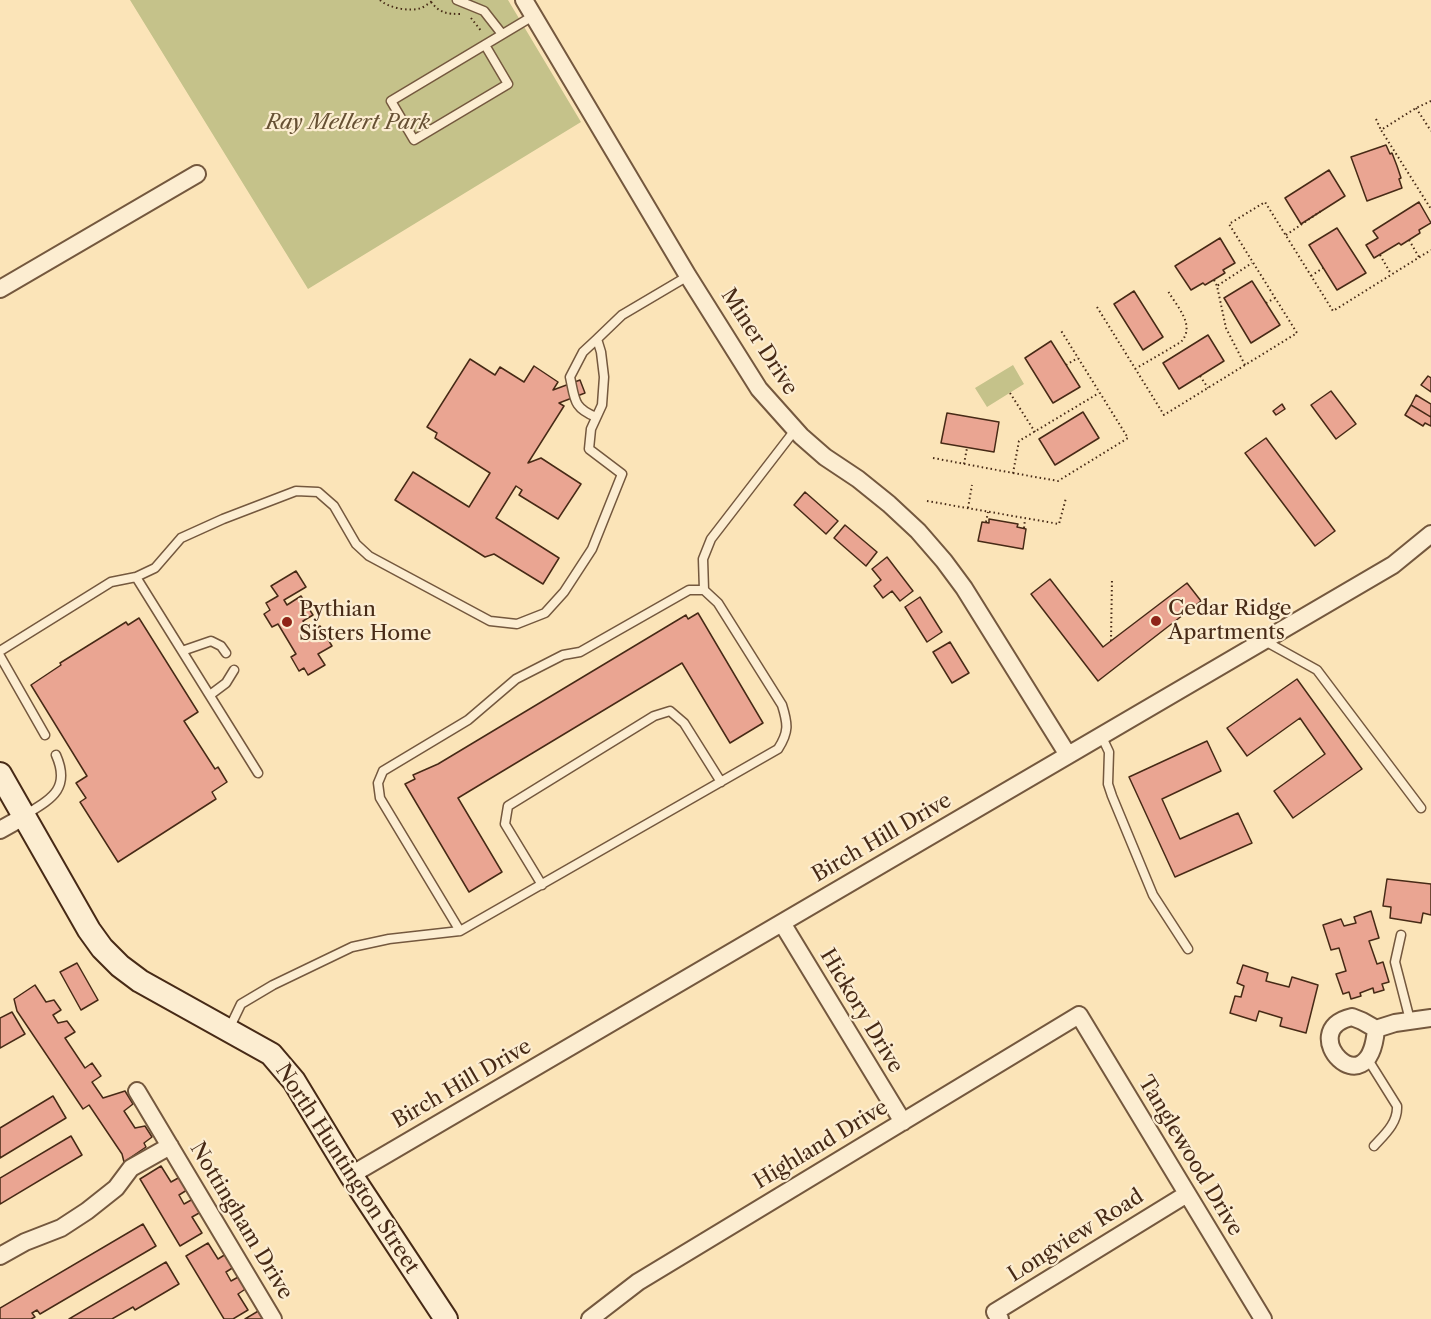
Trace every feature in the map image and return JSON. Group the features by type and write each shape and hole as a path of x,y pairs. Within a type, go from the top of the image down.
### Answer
{"street":[{"name":"Miner Drive","path":"524,0 688,276 759,388 795,430 825,457 858,479 889,504 918,531 944,561 964,588 1068,754"},
{"path":"0,289 197,174"},
{"name":"Birch Hill Drive","path":"351,1175 1393,565 1431,534"},
{"name":"North Huntington Street","path":"0,774 89,930 102,948 140,981 271,1054 294,1081 351,1175 446,1319"},
{"path":"0,830 25,816"},
{"name":"Hickory Drive","path":"782,923 903,1122"},
{"name":"Highland Drive","path":"590,1319 638,1282 1079,1015"},
{"name":"Tanglewood Drive","path":"1079,1015 1263,1319"},
{"path":"1376,1029 1374,1045 1367,1058 1359,1065 1346,1065 1335,1055 1329,1039 1344,1019 1352,1017 1376,1029 1410,1020 1431,1018"},
{"name":"Nottingham Drive","path":"137,1091 273,1319"},
{"name":"Nottingham Drive","path":"0,1256 25,1242 61,1228 116,1188 131,1168 170,1146"},
{"name":"Longview Road","path":"1000,1319 995,1312 1187,1194"}],"lane":[{"path":"457,0 484,11 502,34"},
{"path":"487,44 508,84 414,140 391,101 533,16"},
{"path":"596,417 582,412 576,401 570,377 583,352 622,315 688,276"},
{"path":"0,651 111,582 136,577 155,568 181,538 223,519 297,491 318,492 334,506 356,544 369,556 490,621 517,624 545,613 564,592 592,549 622,474 589,448 591,429 602,405 604,377 597,339"},
{"path":"704,590 703,560 711,539 795,430"},
{"path":"136,577 258,773"},
{"path":"228,1029 241,1004 273,985 352,947 389,939 460,931 778,749 786,736 787,722 782,705 718,603 704,590 689,590 580,652 563,655 516,679 468,720 383,771 378,783 380,798 460,931"},
{"path":"1262,640 1317,670 1421,808"},
{"path":"182,651 212,641 221,646 226,653"},
{"path":"0,656 45,735"},
{"path":"210,695 226,683 234,670"},
{"path":"542,885 505,824 508,806 654,716 670,711 684,723 721,782"},
{"path":"1101,735 1109,752 1108,784 1112,796 1153,895 1188,949"},
{"path":"25,816 55,795 60,786 61,767 56,755"},
{"path":"1401,935 1395,962 1410,1020"},
{"path":"1367,1058 1397,1106 1398,1113 1392,1126 1374,1146"}],"path":[{"path":"380,0 384,4 411,10 421,8 432,1 438,11 445,14 464,14 471,18 487,44"},
{"path":"1381,130 1431,101"},
{"path":"1416,108 1431,130"},
{"path":"1376,119 1431,208"},
{"path":"1397,166 1402,164"},
{"path":"1097,308 1164,415 1297,333 1229,224 1265,202 1333,310 1431,250"},
{"path":"1286,235 1321,211"},
{"path":"1409,240 1419,257"},
{"path":"1380,255 1391,274"},
{"path":"1217,285 1253,262"},
{"path":"1311,276 1323,268"},
{"path":"1214,280 1226,328 1245,365"},
{"path":"1135,369 1181,342 1185,336 1187,322 1168,291"},
{"path":"1266,303 1275,298"},
{"path":"933,458 1058,481 1128,438 1060,329"},
{"path":"1066,365 1078,358"},
{"path":"1200,376 1208,388"},
{"path":"1010,393 1035,432"},
{"path":"1013,472 1019,441 1100,393"},
{"path":"964,464 967,448"},
{"path":"968,508 972,485"},
{"path":"927,501 1059,524 1066,498"},
{"path":"986,522 988,512"},
{"path":"1024,528 1025,518"},
{"path":"1111,641 1112,578"}],"green space":[{"name":"Ray Mellert Park","path":"130,0 508,0 581,122 308,289"},
{"path":"1013,365 1024,384 987,407 975,388"}],"building":[{"path":"1386,145 1397,166 1402,188 1367,201 1351,157"},
{"path":"1329,170 1345,196 1301,224 1285,198"},
{"path":"1419,202 1431,223 1401,245 1399,243 1374,258 1366,245 1378,238 1373,231"},
{"path":"1337,228 1366,273 1337,290 1309,245"},
{"path":"1220,238 1235,263 1223,270 1225,273 1191,290 1175,266"},
{"path":"1252,281 1280,325 1251,343 1224,298"},
{"path":"1134,291 1163,337 1143,350 1114,304"},
{"path":"1208,335 1224,361 1179,389 1163,363"},
{"path":"1051,341 1080,387 1053,403 1025,358"},
{"path":"470,359 495,375 500,367 524,382 534,366 558,382 553,390 580,380 585,393 559,403 564,406 528,463 541,458 581,484 558,519 519,495 522,490 516,486 496,518 559,558 543,584 494,554 485,557 395,500 413,472 469,507 490,473 435,438 437,433 427,427"},
{"path":"1428,376 1431,378 1431,392 1421,385"},
{"path":"1331,391 1356,424 1336,439 1311,405"},
{"path":"1416,395 1431,404 1431,417 1411,405"},
{"path":"1282,404 1285,409 1276,415 1273,411"},
{"path":"1411,405 1431,417 1431,426 1425,423 1423,426 1405,415"},
{"path":"1083,412 1099,438 1055,465 1039,439"},
{"path":"947,413 999,422 994,452 941,443"},
{"path":"1266,438 1335,531 1315,546 1245,453"},
{"path":"805,492 838,521 826,534 794,505"},
{"path":"989,519 1018,524 1017,527 1026,529 1023,549 978,541 982,522 989,523"},
{"path":"845,525 877,552 866,566 834,538"},
{"path":"887,557 913,591 900,601 892,591 883,598 874,586 881,580 872,569"},
{"name":"Pythian Sisters Home","path":"296,571 306,587 284,600 287,605 301,596 313,615 303,621 310,632 320,626 332,646 318,654 325,665 308,675 304,668 299,671 291,657 296,654 278,624 272,627 264,614 270,610 266,603 278,596 271,586"},
{"name":"Cedar Ridge Apartments","path":"1050,579 1103,647 1187,583 1201,601 1098,681 1031,594"},
{"path":"920,597 942,632 927,642 905,607"},
{"path":"698,613 763,723 730,743 682,663 458,798 502,872 469,892 405,784 415,779 413,775 438,764 686,615 688,619"},
{"path":"139,618 198,712 184,721 215,769 218,767 227,782 212,792 216,799 118,862 80,802 86,798 76,783 87,776 31,685 61,665 60,663 126,622 128,625"},
{"path":"950,642 969,673 952,683 933,652"},
{"path":"1297,679 1362,769 1293,818 1274,791 1325,754 1300,718 1247,756 1227,728"},
{"path":"1207,741 1221,771 1162,799 1180,839 1238,813 1252,843 1175,877 1129,777"},
{"path":"1387,879 1431,884 1431,915 1423,913 1421,923 1390,918 1391,907 1383,906"},
{"path":"1371,911 1379,938 1369,941 1377,964 1383,962 1389,982 1382,984 1384,990 1374,993 1373,988 1351,999 1349,992 1343,994 1336,974 1346,971 1339,948 1331,950 1323,925 1341,919 1344,926 1356,923 1354,917"},
{"path":"77,963 98,1000 81,1010 60,972"},
{"path":"1243,965 1268,973 1266,981 1289,987 1292,977 1318,985 1306,1033 1280,1026 1282,1018 1259,1011 1256,1021 1230,1013 1235,996 1241,997 1244,986 1237,983"},
{"path":"35,985 46,1002 54,1000 61,1010 53,1015 58,1023 67,1021 75,1032 65,1038 85,1068 92,1063 101,1076 92,1082 103,1098 125,1091 133,1104 124,1111 135,1128 145,1126 152,1137 144,1143 146,1147 124,1162 122,1154 89,1105 83,1109 17,1011 14,999"},
{"path":"12,1012 25,1034 0,1048 0,1018"},
{"path":"53,1096 66,1118 0,1158 0,1128"},
{"path":"71,1136 82,1155 0,1204 0,1178"},
{"path":"161,1166 171,1182 180,1177 187,1190 179,1195 184,1204 193,1199 201,1212 192,1217 202,1233 180,1246 140,1179"},
{"path":"143,1224 156,1246 40,1314 37,1310 32,1313 35,1317 31,1319 0,1319 0,1308"},
{"path":"208,1243 218,1259 226,1254 234,1267 226,1272 231,1281 240,1276 247,1288 238,1294 248,1310 233,1319 224,1319 186,1256"},
{"path":"166,1262 179,1284 135,1310 133,1307 112,1319 69,1319"},
{"path":"260,1310 266,1319 245,1319"}],"place":[{"name":"Cedar Ridge Apartments","path":"1156,621"},
{"name":"Pythian Sisters Home","path":"287,622"}]}
